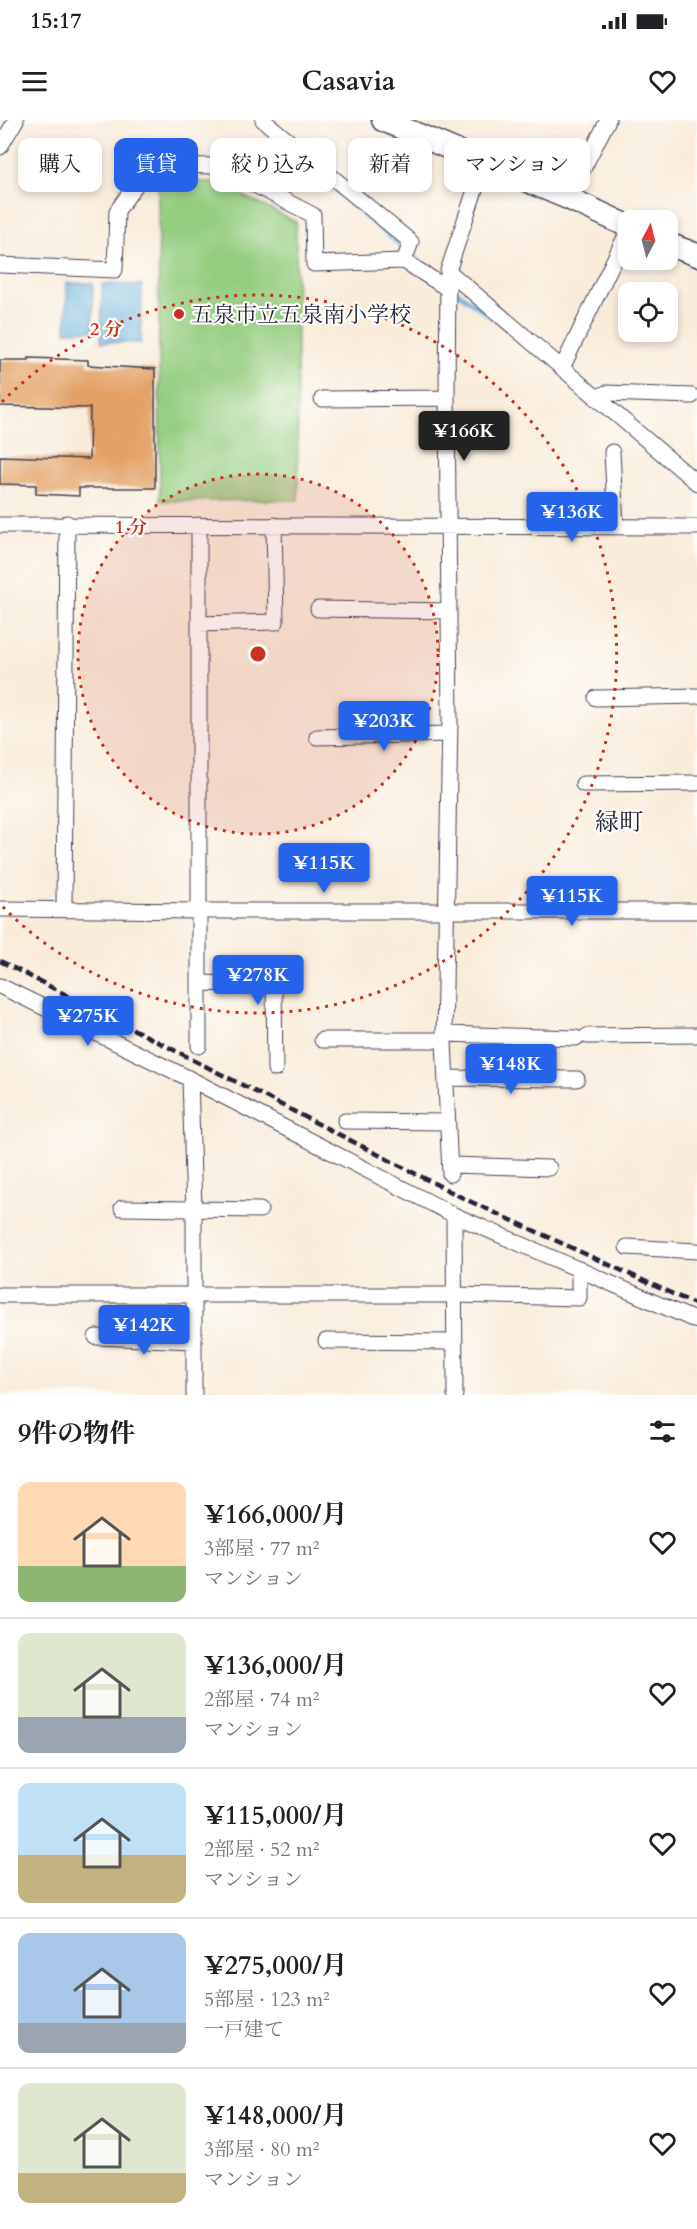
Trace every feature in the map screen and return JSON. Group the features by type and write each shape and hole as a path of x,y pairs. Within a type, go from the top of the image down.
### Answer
{"main road":[{"path":"383,120 444,145"},
{"path":"554,192 618,221"},
{"path":"678,248 697,255"}],"street":[{"path":"263,120 411,242 404,261"},
{"path":"568,198 608,120"},
{"path":"0,147 9,124"},
{"path":"0,264 115,270 117,211 150,165 218,166 313,215 314,264 404,261 448,289"},
{"path":"474,192 448,271 449,734 444,1037 450,1169 549,1168"},
{"path":"563,366 618,252"},
{"path":"448,271 563,366 596,398 697,483"},
{"path":"596,398 606,393 692,396"},
{"path":"322,399 447,398"},
{"path":"612,452 616,527"},
{"path":"0,525 67,523 697,527"},
{"path":"64,909 67,523"},
{"path":"199,525 199,1046"},
{"path":"199,624 276,622 274,525"},
{"path":"318,609 448,611"},
{"path":"596,698 697,696"},
{"path":"317,737 449,734"},
{"path":"583,784 697,783"},
{"path":"0,909 200,912 697,911"},
{"path":"200,983 274,985 275,1069"},
{"path":"0,986 190,1080 453,1215 697,1321"},
{"path":"322,1040 697,1035"},
{"path":"446,1077 577,1078"},
{"path":"190,1080 194,1210 194,1395"},
{"path":"345,1121 448,1122"},
{"path":"122,1208 260,1210"},
{"path":"453,1215 455,1395"},
{"path":"627,1247 697,1251"},
{"path":"0,1295 455,1295 579,1298 579,1269"},
{"path":"96,1337 194,1341"},
{"path":"326,1341 455,1342"}],"green space":[{"path":"198,182 210,182 210,192 235,192 296,222 298,500 160,501 158,192 198,192"}],"water":[{"path":"67,283 93,283 93,331 66,331"},
{"path":"102,284 142,285 141,343 101,342"}],"building":[{"path":"29,358 88,360 88,365 155,369 155,488 79,488 79,496 36,494 36,485 0,484 0,456 89,459 90,408 0,406 0,360 29,360"}],"waterway":[{"path":"336,191 422,264"},
{"path":"452,288 491,317"}],"railway":[{"path":"0,961 465,1199 697,1305"}],"place":[{"name":"五泉市立五泉南小学校","path":"179,314"}],"district":[{"name":"緑町","path":"619,822"}]}
